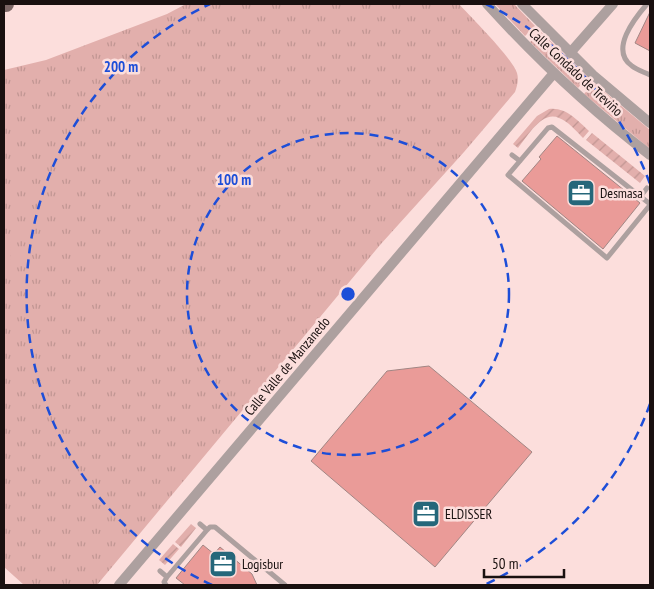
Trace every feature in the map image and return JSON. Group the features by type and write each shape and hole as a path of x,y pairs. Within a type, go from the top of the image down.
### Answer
{"street":[{"name":"Calle Condado de Treviño","path":"487,4 554,73 609,122 650,155"},
{"name":"Calle Condado de Treviño","path":"522,4 570,53 650,123"},
{"path":"570,53 613,4"},
{"name":"Calle Valle de Manzanedo","path":"119,585 554,73"}],"lane":[{"path":"647,4 630,24 623,45 625,56 631,65 650,75"},
{"path":"552,127 640,197 650,204 607,258 508,175 548,128 552,127"},
{"path":"512,155 520,161"},
{"path":"640,197 647,188"},
{"path":"200,524 207,530"},
{"path":"166,585 164,582 207,530 210,527 216,527 286,585"},
{"path":"160,571 168,577"}],"green space":[{"path":"186,4 459,4 508,58 517,73 517,85 515,92 380,245 97,585 24,585 4,567 4,70 46,60 167,14"},
{"path":"495,4 514,4 535,26 525,36"},
{"path":"541,32 588,77 578,88 530,42"},
{"path":"594,83 650,130 650,149 584,94"},
{"path":"549,109 566,112 589,131 583,138 566,121 553,117 547,118 530,132 518,148 513,144 537,116"},
{"path":"592,133 645,176 640,183 586,140"},
{"path":"4,242 10,242 11,267 4,267"},
{"path":"191,524 196,528 181,547 175,542"},
{"path":"173,544 179,549 165,565 159,560"}],"building":[{"path":"650,12 650,51 635,43"},
{"name":"Desmasa","path":"557,136 640,203 603,249 522,181"},
{"name":"ELDISSER","path":"429,366 532,452 435,567 311,461 387,371"},
{"name":"Logisbur","path":"203,545 214,554 220,547 252,574 257,585 185,585 176,578"}],"place":[{"name":"Desmasa","path":"581,193"},
{"name":"ELDISSER","path":"426,514"},
{"name":"Logisbur","path":"223,564"}]}
